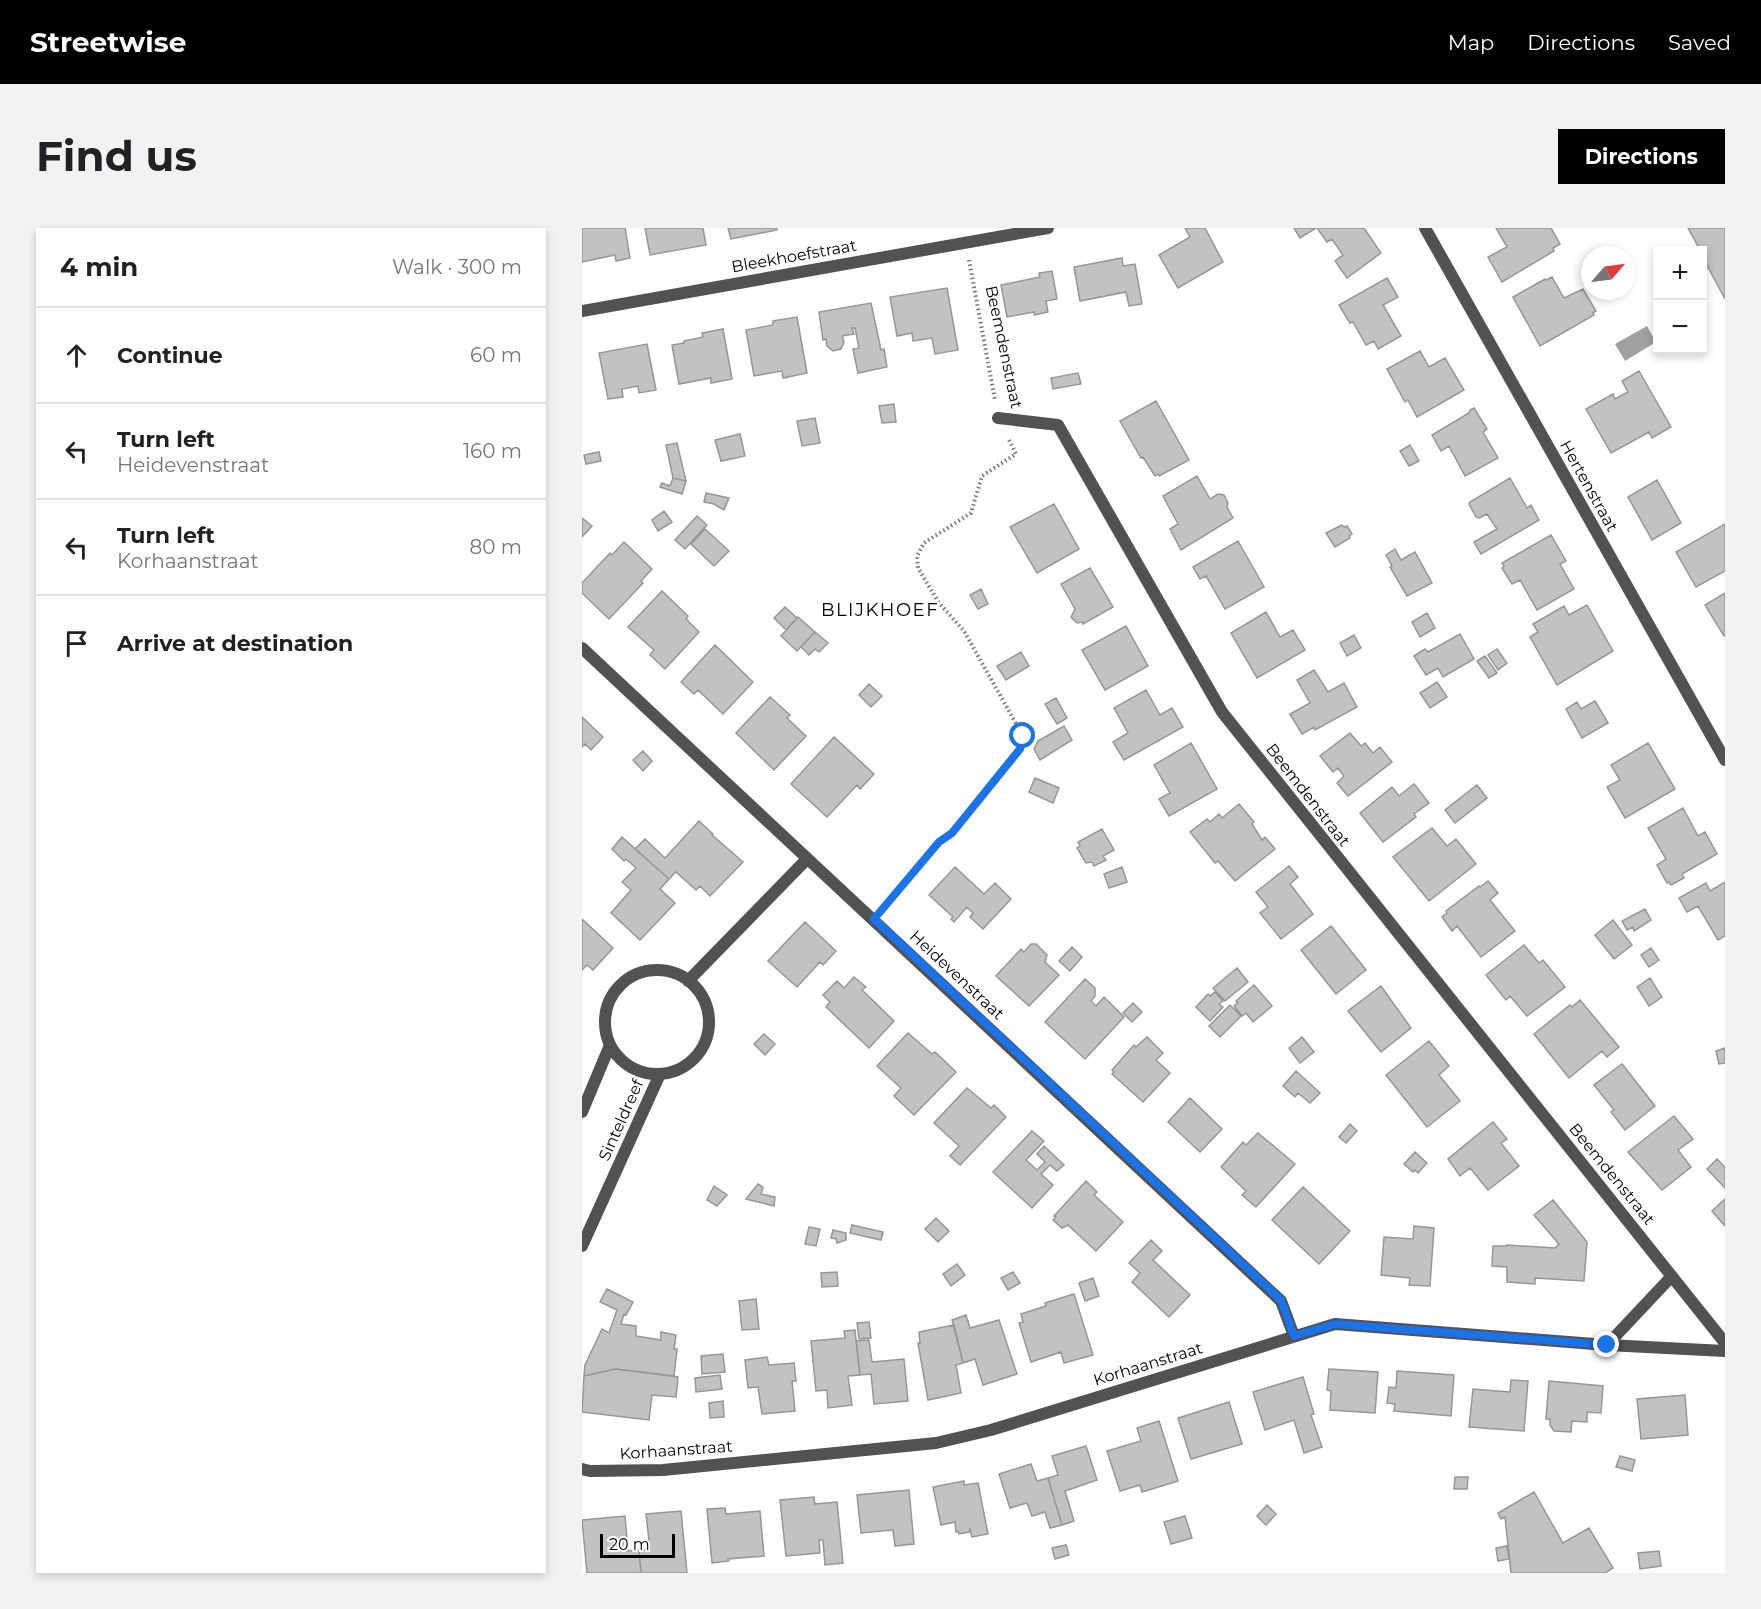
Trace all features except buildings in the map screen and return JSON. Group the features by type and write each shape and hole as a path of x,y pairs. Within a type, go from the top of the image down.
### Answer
{"street":[{"name":"Bleekhoefstraat","path":"582,311 1048,228"},
{"name":"Hertenstraat","path":"1425,228 1725,760"},
{"name":"Beemdenstraat","path":"999,418 1058,425 1222,712 1725,1343"},
{"name":"Heidevenstraat","path":"582,648 1281,1300 1294,1336"},
{"path":"582,1112 610,1046 605,1026 607,1006 613,993 622,983 640,973 660,970 673,973 688,981 807,859"},
{"name":"Sinteldreef","path":"610,1046 623,1061 640,1071 660,1074 674,1071 686,1064 697,1054 708,1028 708,1014 704,1000 688,981"},
{"name":"Sinteldreef","path":"582,1246 660,1074"},
{"path":"1607,1345 1672,1276"},
{"name":"Korhaanstraat","path":"582,1469 590,1471 663,1470 936,1443 991,1430 1335,1324 1725,1352"}],"path":[{"name":"Beemdenstraat","path":"966,241 999,418"},
{"path":"874,919 939,842 952,833 1020,749 1023,736 964,631 939,603 918,568 917,556 924,543 970,513 982,476 1016,454"}],"shaded area":[{"path":"1647,326 1653,337 1653,344 1625,361 1615,344"}],"district":[{"name":"BLIJKHOEF","path":"880,610"}],"route":[{"path":"1023,736 1020,749 952,833 939,842 874,919 1281,1300 1294,1336 1335,1324 1607,1345"}]}
